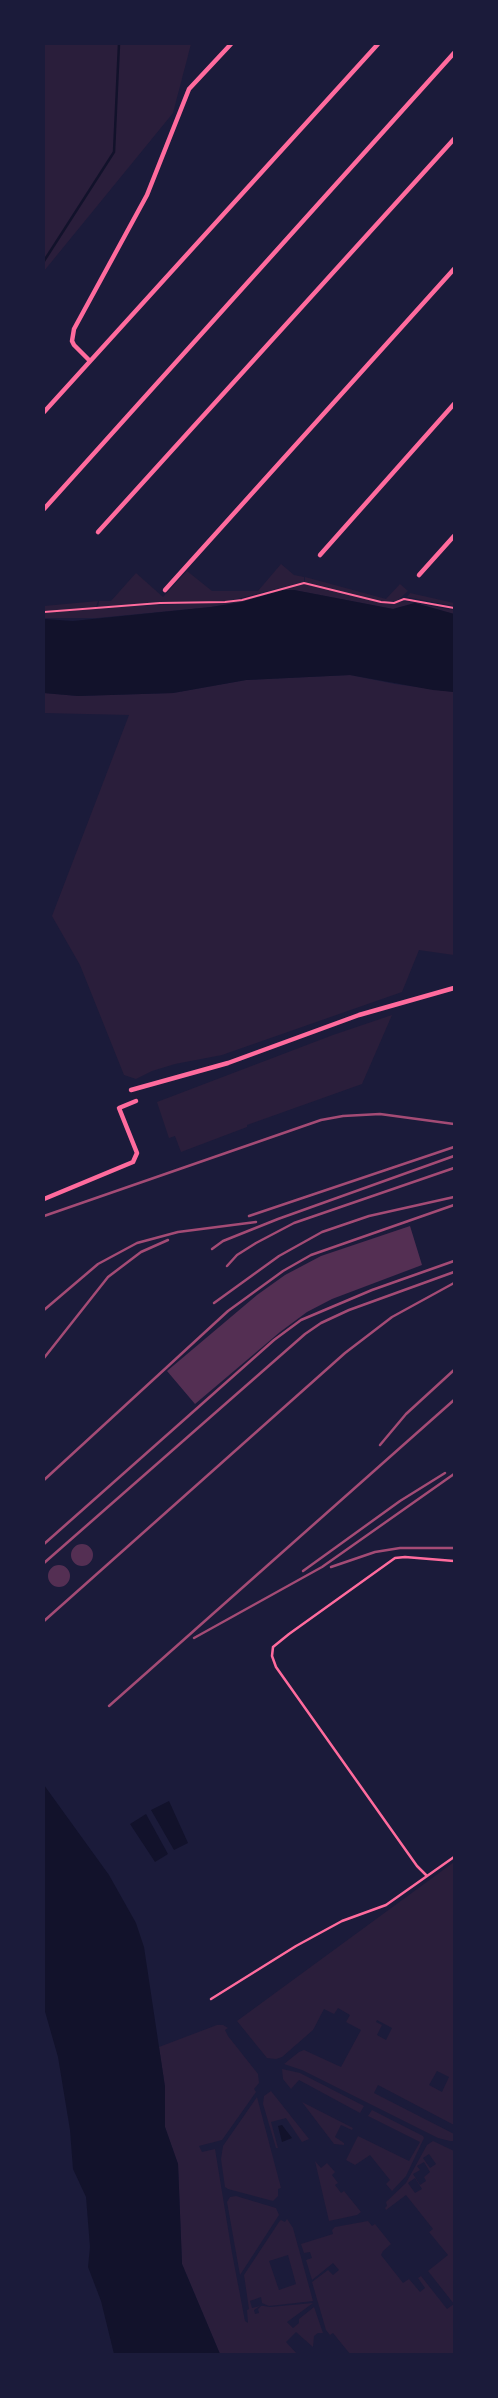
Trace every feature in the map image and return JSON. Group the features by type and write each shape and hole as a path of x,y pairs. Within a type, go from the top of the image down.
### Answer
{"street":[{"path":"90,360 74,345 72,341 74,329 144,202 189,89 231,44"},
{"path":"44,412 378,44"},
{"path":"44,509 454,53"},
{"path":"98,532 454,139"},
{"path":"164,590 454,269"},
{"path":"320,555 454,404"},
{"path":"419,575 454,536"},
{"path":"131,1090 228,1064 359,1015 454,988"},
{"path":"44,1199 133,1162 137,1153 119,1108 136,1101"}],"lane":[{"path":"427,1876 411,1858 276,1667 272,1656 273,1647 289,1634 395,1558 405,1557 454,1561"},
{"path":"211,1999 326,1929 386,1905 454,1857"}],"path":[{"path":"44,612 160,603 225,602 242,600 304,583 381,602 394,603 404,599 454,608"}],"shaded area":[{"path":"44,44 191,44 173,113 44,271"},
{"path":"281,564 294,575 304,577 304,582 225,602 98,607 99,601 111,601 136,573 163,597 187,571 212,591 258,591"},
{"path":"305,577 386,599 400,584 408,591 397,601 381,601 305,582"},
{"path":"304,583 387,604 405,601 454,610 454,614 415,603 393,609 294,590 283,590 242,602 211,607 97,618 44,618 44,613 107,607 232,602"},
{"path":"283,590 294,590 393,609 415,603 454,614 454,692 350,675 246,680 173,693 78,696 44,693 44,619 73,621 211,607 242,602"},
{"path":"410,593 454,603 454,606 407,597"},
{"path":"98,601 96,607 44,611 44,606"},
{"path":"350,675 395,684 454,692 454,955 419,950 402,992 222,1055 175,1064 152,1071 136,1079 124,1075 80,965 52,916 129,715 44,713 44,693 78,696 173,693 246,680"},
{"path":"392,1015 362,1084 247,1125 247,1127 181,1152 175,1136 169,1138 157,1102 333,1035"},
{"path":"44,1785 109,1875 136,1923 144,1947 165,2087 165,2127 178,2164 182,2264 220,2354 114,2354 101,2301 88,2267 90,2247 86,2197 73,2169 70,2130 58,2057 44,2008"},
{"path":"169,1801 188,1843 174,1850 151,1810"},
{"path":"146,1814 168,1854 155,1862 130,1824"},
{"path":"454,1862 454,2125 378,2085 374,2093 454,2134 454,2141 438,2138 302,2070 284,2064 304,2050 341,2067 361,2030 346,2022 350,2015 338,2008 334,2014 324,2009 313,2030 282,2057 276,2059 267,2058 237,2021","holes":["377,2020 392,2028 386,2040 377,2035 382,2025 376,2022","437,2071 449,2077 442,2092 429,2085"]},
{"path":"217,2025 223,2025 228,2028 225,2030 228,2036 258,2074 259,2083 254,2089 256,2092 222,2140 199,2146 202,2152 215,2149 245,2321 248,2323 247,2310 249,2309 244,2275 279,2222 281,2220 285,2222 287,2219 293,2228 313,2301 269,2306 262,2303 261,2297 250,2301 252,2308 260,2306 254,2310 255,2314 259,2313 258,2309 261,2306 270,2307 313,2303 287,2322 293,2328 299,2323 299,2319 314,2307 323,2333 318,2333 314,2336 313,2347 296,2332 286,2342 297,2354 220,2354 182,2264 178,2164 165,2127 165,2087 159,2047","holes":["288,2255 296,2284 279,2290 269,2261"]},
{"path":"282,2069 300,2073 364,2106 360,2113 299,2080 291,2089 283,2079"},
{"path":"271,2091 309,2139 302,2142 286,2118 271,2122 278,2148 276,2148 263,2104 264,2096"},
{"path":"257,2097 281,2188 278,2189 278,2196 273,2201 225,2187 221,2159 223,2146"},
{"path":"302,2102 353,2128 352,2130 341,2125 335,2137 344,2145 334,2144"},
{"path":"372,2110 424,2138 406,2176 392,2191 386,2184 390,2180 370,2155 355,2165 346,2160 358,2136 409,2161 420,2142 368,2116"},
{"path":"282,2125 292,2138 282,2142 278,2126"},
{"path":"433,2141 454,2151 454,2304 428,2271 448,2255 429,2232 433,2229 406,2195 386,2210 385,2208 387,2206 386,2202 406,2183 427,2145","holes":["429,2154 436,2164 430,2168 423,2158","424,2162 430,2172 424,2177 426,2181 420,2185 413,2174 420,2170 417,2166","415,2178 422,2189 415,2193 408,2183"]},
{"path":"315,2161 321,2168 327,2163 335,2172 332,2175 338,2183 335,2185 341,2193 344,2191 361,2212 357,2215 329,2221"},
{"path":"236,2196 276,2208 279,2215 240,2275 227,2202 230,2197"},
{"path":"368,2221 372,2226 375,2224 391,2244 381,2255 403,2283 409,2279 420,2292 425,2288 418,2278 421,2276 447,2309 454,2304 454,2354 350,2354 333,2333 330,2335 326,2330 312,2282 328,2270 333,2275 339,2270 333,2263 312,2280 306,2260 312,2258 310,2252 304,2253 301,2244 333,2234 332,2230 335,2227"}],"building":[{"path":"410,1226 422,1265 332,1299 307,1312 280,1332 195,1404 167,1371 257,1295 285,1275 321,1256"},
{"path":"82,1544 90,1547 93,1555 90,1563 82,1566 74,1563 71,1555 74,1547"},
{"path":"59,1565 67,1568 70,1576 67,1584 59,1587 51,1584 48,1576 51,1568"}],"waterway":[{"path":"44,261 114,152 119,44"}],"railway":[{"path":"44,1216 321,1120 343,1116 380,1114 454,1124"},
{"path":"249,1216 454,1147"},
{"path":"212,1249 223,1241 278,1219 454,1156"},
{"path":"227,1266 237,1255 294,1223 454,1168"},
{"path":"214,1303 279,1256 322,1232 369,1216 454,1197"},
{"path":"44,1480 228,1311 283,1271 311,1255 454,1205"},
{"path":"44,1310 98,1264 137,1243 178,1232 256,1222"},
{"path":"44,1358 108,1277 141,1252 168,1240"},
{"path":"44,1544 274,1340 301,1320 372,1290 454,1261"},
{"path":"44,1563 305,1334 321,1323 349,1310 454,1272"},
{"path":"44,1621 345,1353 392,1317 454,1283"},
{"path":"380,1445 406,1414 454,1370"},
{"path":"109,1706 454,1400"},
{"path":"303,1571 400,1501 445,1473"},
{"path":"194,1638 322,1567 454,1474"},
{"path":"331,1567 375,1552 400,1548 454,1548"}]}
